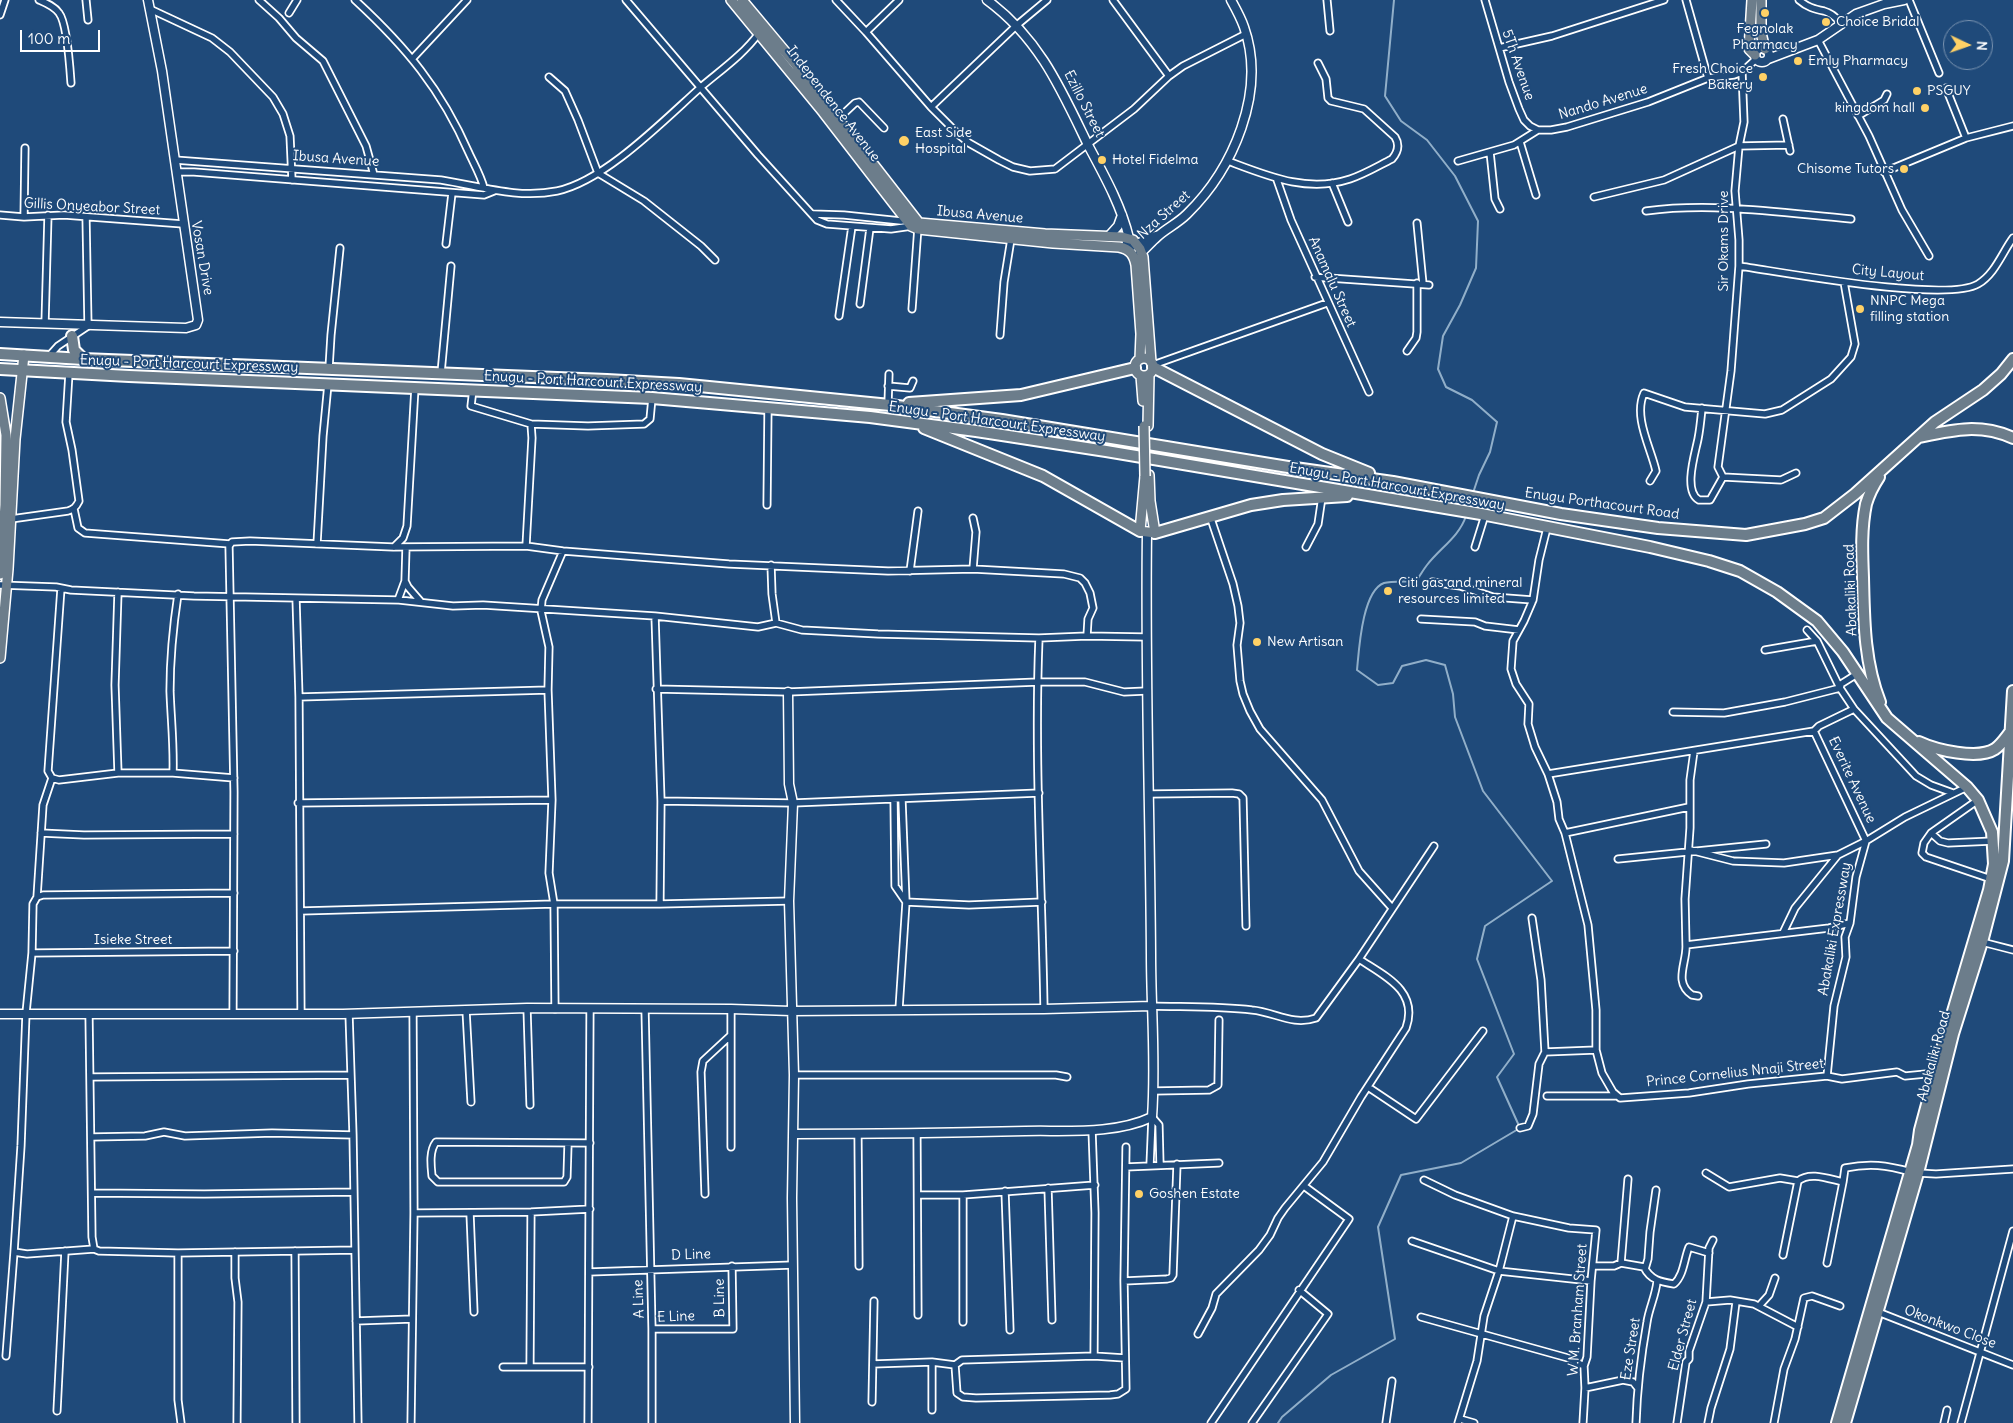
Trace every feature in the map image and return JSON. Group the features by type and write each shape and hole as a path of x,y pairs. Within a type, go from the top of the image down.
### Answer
{"highway":[{"path":"72,336 74,350 83,359"},
{"name":"Enugu Porthacourt Road","path":"0,354 679,384 889,404 1393,482 1542,510 1649,526 1746,536 1775,531 1824,518 1849,500 1935,422 1983,390 2001,374 2013,358"},
{"path":"889,404 1021,395 1146,367 1322,454 1348,466 1393,482"},
{"name":"Enugu - Port Harcourt Expressway","path":"0,369 652,398 907,422 1116,453 1483,515 1650,547 1710,561 1740,571 1777,592 1817,621 1828,633 1887,718 1909,737"},
{"path":"907,422 1043,476 1147,533 1251,504 1359,494"},
{"path":"1918,437 1958,428 2000,432 2013,438"},
{"name":"Abakaliki Road","path":"1887,718 1873,682 1868,657 1863,616 1863,532 1868,497 1872,487 1888,464"},
{"name":"Abakaliki Road","path":"1845,1423 1878,1312 1914,1173 1953,1034 1982,942 2003,861 2013,691"},
{"path":"1909,737 1931,747 1974,754 1995,749 2011,731"},
{"name":"Abakaliki Road","path":"1837,1423 1914,1173 1936,1074 1991,879 1994,856 1989,823 1978,800 1967,786 1931,758 1909,737"}],"main road":[{"name":"Independence Avenue","path":"731,0 762,30"},
{"name":"Independence Avenue","path":"742,0 762,30 914,223"},
{"path":"1752,0 1749,49 1756,57"},
{"path":"1761,0 1761,33 1767,53"},
{"name":"Independence Avenue","path":"826,110 838,118 914,223"},
{"name":"Ibusa Avenue","path":"914,223 1045,234 1109,236 1132,241"},
{"name":"Ibusa Avenue","path":"914,223 1011,239 1126,249"},
{"path":"1132,241 1145,276 1147,533"},
{"path":"1126,249 1138,255"},
{"path":"2,571 11,519 15,439 24,355"},
{"path":"0,398 6,435 2,505 3,585 0,658"},
{"path":"1147,475 1150,501 1147,533"}],"street":[{"path":"0,15 5,0"},
{"path":"39,0 49,4 60,13 64,27 71,83"},
{"path":"86,0 88,20"},
{"name":"Vosan Drive","path":"0,322 186,328 196,325 199,315 148,0"},
{"path":"259,0 279,18 296,38 323,62 366,146 374,175"},
{"path":"289,13 297,0"},
{"path":"356,0 413,58 441,97 460,131 484,187 484,195"},
{"path":"413,58 467,0"},
{"path":"626,0 702,86"},
{"path":"836,0 931,107 969,143 1021,170 1055,169 1134,109 1183,66 1246,34"},
{"path":"866,32 899,0"},
{"name":"Ezillo Street","path":"988,0 1017,25 1046,62 1088,144 1122,215 1132,241"},
{"path":"931,107 1017,25 1047,0"},
{"path":"1113,0 1170,76"},
{"name":"Nza Street","path":"1138,255 1158,235 1171,228 1188,214 1228,162 1241,129 1248,98 1250,66 1246,34 1231,0"},
{"path":"1327,0 1330,32"},
{"name":"5Th Avenue","path":"1485,0 1509,82 1519,109 1530,126 1538,130"},
{"path":"1500,48 1552,36 1664,0"},
{"path":"1686,0 1708,78"},
{"path":"1799,0 1818,12 1823,11 1834,16 1841,23"},
{"path":"1742,72 1756,57 1758,50 1767,53 1790,51 1818,40 1856,14 1871,8 1904,0"},
{"path":"1909,0 1939,73"},
{"path":"150,10 212,38 230,52 273,97 283,114 289,130 292,180"},
{"name":"Ibusa Avenue","path":"175,160 441,180 516,194 559,190 598,173 638,143 762,30"},
{"path":"1818,40 1858,116 1902,210 1929,256"},
{"path":"1756,57 1761,62 1767,53"},
{"path":"1228,162 1277,180 1305,185 1332,183 1364,174 1392,159 1396,154 1398,142 1395,136 1364,109 1331,102 1328,98 1326,79 1318,63"},
{"name":"Nando Avenue","path":"1538,130 1551,130 1587,120 1648,102 1708,78 1734,75 1742,72"},
{"name":"Sir Okams Drive","path":"1723,477 1718,467 1734,339 1739,266 1735,191 1739,146 1744,122 1742,72"},
{"path":"549,76 565,91 598,173 644,201 701,246 715,260"},
{"name":"Ibusa Avenue","path":"702,86 758,155 822,223 901,229 914,223"},
{"path":"1946,88 1966,138"},
{"path":"1858,116 1884,100 1887,94"},
{"path":"838,118 855,103 859,102 884,128"},
{"path":"1594,197 1664,180 1739,146 1789,148 1783,119"},
{"path":"1884,172 1966,138 2013,126"},
{"path":"1458,161 1520,142 1538,130"},
{"path":"1520,142 1536,195"},
{"path":"24,217 25,148"},
{"path":"1490,152 1495,199 1500,209"},
{"name":"Ibusa Avenue","path":"177,172 484,195 494,191"},
{"name":"Anamalu Street","path":"1277,180 1290,220 1369,392"},
{"path":"1332,183 1348,222"},
{"path":"446,244 452,193"},
{"path":"1646,211 1672,208 1736,209 1851,219"},
{"name":"Ibusa Avenue","path":"813,214 844,215 914,223"},
{"name":"Gillis Onyeabor Street","path":"0,215 24,217 48,215 183,224"},
{"path":"45,323 48,215"},
{"path":"1109,236 1118,226 1122,215"},
{"path":"49,356 72,336 88,326 86,217"},
{"path":"912,309 914,223"},
{"path":"1407,351 1416,338 1423,284 1417,223"},
{"path":"839,316 852,226"},
{"path":"860,304 870,228"},
{"path":"1126,249 1132,241 1158,235"},
{"name":"City Layout","path":"1739,266 1844,282 1922,289 1974,286 1992,271 2013,238"},
{"path":"1000,335 1004,282 1011,239"},
{"path":"329,368 340,248"},
{"path":"441,373 451,266"},
{"path":"1315,277 1423,284"},
{"path":"1650,481 1656,471 1642,422 1640,401 1645,393 1685,407 1765,414 1782,410 1831,379 1846,364 1854,352 1855,344 1844,282"},
{"path":"1146,367 1327,303"},
{"path":"69,373 66,422 79,500 74,509 78,528 85,533 230,544 240,541 393,547 526,546 563,551 771,565 888,571 973,569 1064,574 1080,578 1088,588 1093,605 1088,619 1087,636"},
{"path":"889,374 889,404"},
{"path":"888,386 910,388 914,380"},
{"path":"317,544 328,384"},
{"path":"393,547 403,538 407,526 415,387"},
{"path":"473,389 471,406 531,424 588,426 644,424 650,419 652,398"},
{"path":"767,504 768,408"},
{"path":"1702,408 1692,462 1691,478 1694,497 1699,500 1710,500 1723,477 1781,480 1796,473"},
{"path":"526,546 532,438 531,424"},
{"path":"1306,547 1318,524 1322,497"},
{"path":"11,519 74,509"},
{"path":"910,571 918,511"},
{"path":"1475,547 1483,515"},
{"path":"1210,516 1233,584 1238,606 1240,623 1237,645 1240,680 1250,711 1260,729 1322,800 1359,871 1392,908"},
{"path":"973,518 976,532 973,569"},
{"path":"1547,528 1539,560 1533,600 1519,630 1514,636 1510,659 1513,676 1528,704 1528,724 1535,747 1548,774 1557,802 1559,819 1565,834 1588,925 1596,1010 1596,1050 1602,1073 1616,1096"},
{"path":"1147,533 1145,637 1150,794 1154,1091 1150,1165"},
{"path":"230,544 234,778 233,1014"},
{"path":"398,600 405,582 406,547"},
{"path":"555,1009 554,904 549,873 552,800 548,690 549,647 542,621 541,608 563,551"},
{"path":"771,565 776,623"},
{"path":"405,582 421,602"},
{"path":"1432,582 1460,586 1493,597 1533,600"},
{"path":"3,585 231,597 398,600 454,606 483,605 541,608 655,616 758,627 770,626 776,623 802,630 1039,638 1087,636 1145,637"},
{"path":"61,588 48,771 52,778 59,780 118,773 173,773 234,778"},
{"path":"118,592 116,686 118,773"},
{"path":"173,773 174,751 170,692 171,643 178,594"},
{"path":"296,598 299,696 298,803 301,1014"},
{"path":"655,616 661,801 660,904"},
{"path":"1421,619 1475,622 1485,626 1519,630"},
{"path":"1807,630 1817,641 1840,688 1854,709 1916,776 1931,785 1953,793"},
{"path":"1039,638 1039,793 1044,1009"},
{"path":"1764,650 1817,641"},
{"path":"1673,712 1724,713 1786,702 1840,688 1841,684 1857,674"},
{"path":"656,689 788,692 1038,682 1085,682 1124,692 1146,691"},
{"path":"299,696 548,690"},
{"path":"788,692 789,784 793,803 789,901 794,1075 792,1265 795,1423"},
{"path":"1548,774 1814,731 1819,726 1854,709"},
{"name":"Everite Avenue","path":"1814,731 1866,841"},
{"path":"1694,751 1690,780 1690,850 1685,899 1686,945 1682,974 1683,986 1692,995 1698,996"},
{"path":"6,1356 21,1146 26,1013 32,953 33,904 36,897 43,805 52,778"},
{"path":"1690,850 1733,861 1775,862 1838,855 1866,841 1905,817 1967,786"},
{"path":"661,801 793,803 1039,793"},
{"path":"1150,794 1232,793 1239,794 1243,798 1246,926"},
{"path":"298,803 552,800"},
{"path":"894,800 895,886 906,902"},
{"path":"900,1009 906,902 902,800"},
{"path":"1978,800 1931,833 1923,847 1923,855 1991,879"},
{"path":"1565,834 1689,807"},
{"path":"41,833 84,835 234,834"},
{"path":"1931,833 1940,841 1948,843 1993,841"},
{"name":"Abakaliki Expressway","path":"1827,1076 1834,1006 1846,957 1845,937 1850,924 1856,877 1866,841"},
{"path":"1618,858 1766,844"},
{"path":"0,1014 349,1014 526,1008 731,1008 791,1011 1044,1009 1152,1006 1254,1010 1280,1018 1306,1022 1316,1018 1359,959 1434,846"},
{"path":"1783,933 1795,908 1838,855"},
{"path":"36,897 43,895 234,893"},
{"path":"301,911 554,904 789,901"},
{"path":"906,902 969,905 1042,902"},
{"path":"1520,1128 1528,1126 1533,1114 1539,1064 1545,1052 1541,980 1532,918"},
{"path":"1686,945 1850,924"},
{"path":"1982,942 2013,950"},
{"name":"Isieke Street","path":"32,953 234,951"},
{"path":"1198,1334 1212,1308 1216,1294 1259,1250 1270,1235 1278,1218 1323,1162 1406,1028 1410,1018 1408,1001 1401,990 1392,981 1359,959"},
{"path":"526,1008 530,1105"},
{"path":"731,1008 731,1148"},
{"path":"588,1423 590,1009"},
{"name":"A Line","path":"645,1009 652,1328"},
{"path":"466,1010 471,1102"},
{"path":"411,1423 414,1213 413,1012"},
{"path":"349,1014 358,1423"},
{"path":"89,1015 92,1245 94,1249"},
{"path":"1154,1091 1209,1090 1218,1084 1219,1020"},
{"path":"1368,1087 1416,1119 1483,1030"},
{"path":"705,1194 701,1072 703,1061 730,1036"},
{"path":"1545,1052 1596,1050"},
{"name":"Prince Cornelius Nnaji Street","path":"1547,1096 1616,1096 1620,1098 1647,1094 1668,1095 1827,1076 1842,1079 1896,1072 1905,1076 1936,1074"},
{"path":"794,1075 1056,1074 1067,1077"},
{"path":"90,1077 351,1075"},
{"path":"793,1134 917,1134 1092,1130 1136,1125 1152,1117"},
{"path":"1152,1117 1159,1125 1160,1165"},
{"path":"1092,1130 1095,1185 1094,1356"},
{"path":"92,1137 145,1136 164,1132 185,1136 207,1136 228,1133 353,1135"},
{"path":"858,1134 859,1266"},
{"path":"917,1134 918,1315"},
{"path":"568,1144 567,1177 564,1182 438,1182 432,1176 432,1155 436,1142 590,1143"},
{"path":"1125,1358 1094,1356 966,1359 958,1361 955,1365 956,1393 963,1397 1110,1396 1126,1389 1124,1281 1126,1147"},
{"path":"1126,1167 1219,1163"},
{"path":"1124,1281 1171,1278 1173,1275 1177,1164"},
{"path":"1827,1263 1845,1168 1867,1164 1914,1173 1936,1174 2013,1169"},
{"path":"1706,1173 1729,1187 1780,1178 1798,1181 1809,1176 1843,1182"},
{"path":"1424,1180 1455,1195 1513,1216 1499,1271 1484,1316 1477,1361 1459,1421 1474,1423"},
{"path":"1621,1263 1628,1180"},
{"path":"1783,1255 1798,1181"},
{"path":"918,1195 962,1195 1095,1185"},
{"path":"1211,1423 1349,1219 1304,1186"},
{"path":"1048,1188 1052,1320"},
{"path":"1645,1269 1648,1259 1656,1190"},
{"path":"1006,1191 1010,1330"},
{"path":"92,1193 353,1192"},
{"path":"962,1195 963,1322"},
{"path":"414,1213 531,1212 590,1209"},
{"path":"530,1366 531,1212"},
{"path":"470,1213 474,1312"},
{"name":"W.M. Branham Street","path":"1513,1216 1569,1228 1596,1230 1590,1281 1587,1357 1584,1366 1583,1423"},
{"path":"1961,1423 1982,1352 2013,1231"},
{"name":"Elder Street","path":"1677,1423 1686,1362 1689,1359 1689,1351 1706,1302 1709,1248 1713,1240"},
{"path":"1412,1242 1499,1271 1590,1281"},
{"path":"1592,1266 1614,1266 1621,1263 1644,1267 1657,1281 1674,1284 1683,1269 1689,1247 1709,1253"},
{"path":"14,1252 27,1254 94,1249 99,1251 178,1253 355,1250"},
{"path":"57,1411 65,1251"},
{"path":"295,1251 296,1423"},
{"path":"235,1252 235,1278 238,1302 237,1423"},
{"path":"178,1253 178,1400 181,1423"},
{"name":"D Line","path":"589,1272 650,1268 792,1265"},
{"name":"B Line","path":"732,1266 734,1329"},
{"path":"1759,1306 1769,1295 1775,1278"},
{"name":"Eze Street","path":"1636,1423 1637,1388 1647,1320 1656,1292 1657,1281"},
{"path":"1252,1423 1328,1314 1300,1290"},
{"path":"1774,1423 1784,1368 1798,1327 1804,1298 1812,1296 1840,1306"},
{"path":"1706,1302 1730,1300 1754,1304 1798,1327"},
{"path":"872,1402 874,1301"},
{"path":"1708,1423 1730,1350 1736,1302"},
{"name":"Okonkwo Close","path":"1878,1312 2013,1365"},
{"path":"1421,1317 1568,1358 1584,1366"},
{"path":"356,1320 412,1318"},
{"name":"E Line","path":"652,1423 652,1328 734,1329"},
{"path":"873,1364 932,1362 955,1365"},
{"path":"932,1362 932,1410"},
{"path":"503,1367 589,1367"},
{"path":"1585,1388 1623,1380 1633,1382 1637,1388"},
{"path":"1386,1423 1392,1381"},
{"path":"1944,1423 1947,1410"}],"waterway":[{"path":"1394,0 1385,96 1401,121 1427,140 1455,176 1478,221 1476,268 1460,305 1443,336 1438,369 1446,387 1472,400 1497,422 1490,452 1473,493"},
{"path":"1468,509 1471,500"},
{"path":"1278,1423 1282,1417 1331,1375 1395,1339 1378,1227 1401,1175 1461,1163 1520,1128 1497,1077 1514,1054 1477,959 1485,926 1552,881 1483,791 1455,717 1453,694 1445,665 1426,660 1402,666 1393,683 1378,685 1357,670 1366,609 1377,588 1387,582 1416,581 1432,559 1459,530 1466,516"}],"place":[{"name":"Fegnolak Pharmacy","path":"1765,13"},
{"name":"Choice Bridal","path":"1826,22"},
{"name":"Emly Pharmacy","path":"1798,61"},
{"name":"Fresh Choice Bakery","path":"1763,77"},
{"name":"PSGUY","path":"1917,91"},
{"name":"kingdom hall","path":"1925,108"},
{"name":"East Side Hospital","path":"904,141"},
{"name":"Hotel Fidelma","path":"1102,160"},
{"name":"Chisome Tutors","path":"1904,169"},
{"name":"NNPC Mega filling station","path":"1860,309"},
{"name":"Citi gas and mineral resources limited","path":"1388,591"},
{"name":"New Artisan","path":"1257,642"},
{"name":"Goshen Estate","path":"1139,1194"}]}
